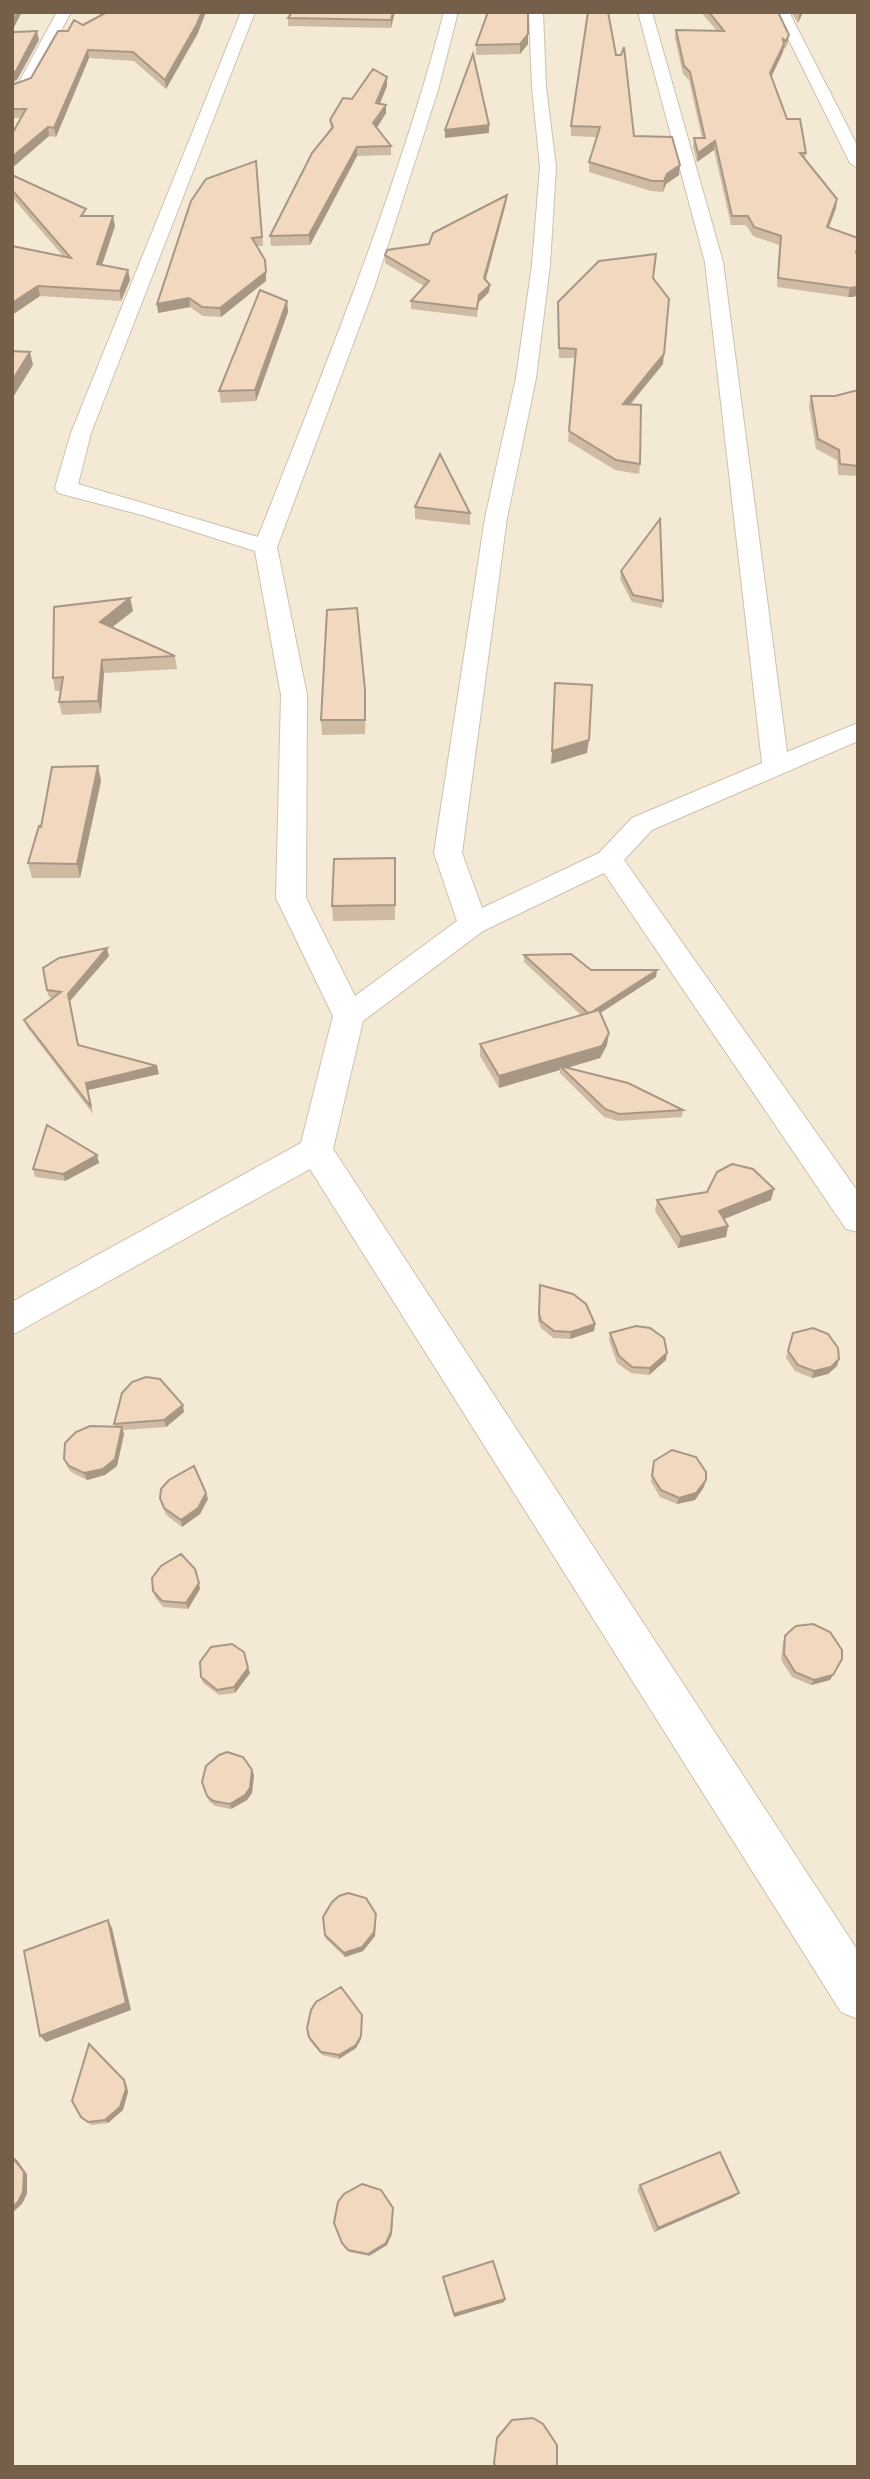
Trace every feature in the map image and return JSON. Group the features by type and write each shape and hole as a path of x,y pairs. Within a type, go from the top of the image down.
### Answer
{"street":[{"path":"12,88 24,85 64,12"},
{"path":"248,12 81,433 66,488 150,510 266,547"},
{"path":"349,1016 291,898 294,695 266,547 365,288 431,90 451,12"},
{"path":"473,924 448,853 496,518 526,378 541,265 548,167 539,87 536,12"},
{"path":"645,12 714,262 775,764"},
{"path":"782,12 858,163"},
{"path":"858,732 775,764 642,824 609,859 473,924 349,1016 316,1150 858,1995"},
{"path":"609,859 858,1219"},
{"path":"12,1320 316,1150"}],"shaded area":[{"path":"12,12 858,12 858,2467 12,2467"}],"building":[{"path":"107,12 202,12 165,80 133,52 88,50 54,128 48,127 12,157 12,134 26,109 12,109 12,85 31,78 58,31 68,31 74,20 83,25"},
{"path":"292,12 393,12 391,20 288,18"},
{"path":"488,12 528,12 528,34 520,44 476,45"},
{"path":"588,12 608,12 616,55 621,55 624,47 634,136 672,137 680,165 667,174 664,181 652,181 589,162 600,127 571,126"},
{"path":"709,12 778,12 789,35 786,41 783,39 784,44 770,73 787,119 800,119 806,153 800,153 837,199 827,227 858,238 858,286 850,288 778,278 781,236 754,227 748,216 732,216 715,141 698,153 694,138 705,138 690,72 684,66 676,30 724,31"},
{"path":"37,31 16,71 12,72 12,33"},
{"path":"473,54 489,125 445,130"},
{"path":"373,69 387,77 376,103 386,105 373,123 391,146 357,147 309,235 270,236 312,153 333,127 330,120 343,98 352,99"},
{"path":"256,161 262,237 252,238 265,260 266,272 220,308 202,307 189,298 157,304 191,201 206,179"},
{"path":"12,175 86,209 81,216 113,216 97,264 128,270 120,291 38,286 12,303 12,246 71,258 12,190"},
{"path":"507,195 484,278 490,285 479,295 477,309 411,301 429,281 385,255 387,250 429,244 433,233"},
{"path":"656,254 653,278 669,299 664,354 623,404 641,405 640,464 616,460 569,431 576,349 559,348 558,302 599,261"},
{"path":"260,290 287,301 255,390 219,391"},
{"path":"12,351 30,352 12,381"},
{"path":"858,390 858,466 840,464 839,450 818,439 811,396 835,396"},
{"path":"440,454 470,513 415,507"},
{"path":"660,519 663,601 633,595 621,571"},
{"path":"130,598 100,622 175,656 102,660 98,701 59,702 63,677 53,678 54,607"},
{"path":"357,608 365,690 365,720 321,720 327,610"},
{"path":"555,683 592,685 589,740 552,751"},
{"path":"98,766 77,864 28,863 39,826 41,827 52,767"},
{"path":"395,858 395,905 332,906 334,859"},
{"path":"107,948 68,994 78,1045 157,1066 86,1083 91,1107 24,1020 61,992 47,990 43,968 59,958"},
{"path":"571,954 591,970 657,970 588,1013 524,955"},
{"path":"599,1010 609,1033 602,1046 499,1076 480,1044"},
{"path":"560,1066 628,1083 683,1110 619,1114 605,1109"},
{"path":"47,1125 97,1155 63,1174 33,1169"},
{"path":"732,1164 753,1169 774,1189 719,1211 728,1226 681,1237 657,1200 707,1192 717,1172"},
{"path":"540,1285 573,1294 586,1304 595,1324 571,1332 554,1331 541,1321"},
{"path":"636,1326 650,1328 664,1338 667,1353 650,1368 632,1367 619,1356 610,1333"},
{"path":"813,1328 828,1334 838,1348 839,1359 831,1367 814,1371 798,1365 788,1351 793,1333"},
{"path":"146,1377 160,1379 183,1405 164,1420 114,1424 122,1393 132,1382"},
{"path":"90,1426 122,1427 115,1459 103,1469 84,1473 69,1466 64,1459 65,1443 76,1432"},
{"path":"672,1450 696,1457 706,1472 706,1480 696,1493 679,1498 661,1490 652,1476 654,1461"},
{"path":"194,1466 206,1493 198,1508 181,1520 164,1508 160,1498 161,1489 169,1480"},
{"path":"181,1554 195,1569 199,1583 186,1603 162,1601 153,1591 152,1578 161,1566"},
{"path":"813,1624 830,1632 842,1650 842,1659 833,1675 814,1680 795,1672 784,1654 785,1636 796,1626"},
{"path":"232,1644 244,1652 248,1668 234,1687 217,1690 201,1677 200,1662 211,1647"},
{"path":"227,1752 243,1757 252,1770 250,1788 245,1795 230,1804 213,1801 207,1796 202,1782 206,1766"},
{"path":"348,1893 366,1898 376,1914 374,1932 362,1947 344,1953 325,1935 323,1917 332,1902"},
{"path":"108,1920 126,2003 40,2036 24,1951"},
{"path":"341,1987 362,2015 361,2036 356,2045 339,2055 321,2052 309,2037 307,2028 311,2010 316,2002"},
{"path":"89,2044 124,2080 126,2089 120,2107 105,2120 88,2122 81,2117 72,2101"},
{"path":"720,2152 739,2193 658,2228 640,2185"},
{"path":"12,2157 24,2172 23,2192 12,2207"},
{"path":"362,2184 381,2190 393,2208 391,2232 386,2243 368,2254 348,2250 342,2243 334,2223 338,2202 344,2194"},
{"path":"493,2261 505,2299 454,2314 443,2277"},
{"path":"533,2418 543,2424 557,2445 557,2467 496,2467 494,2463 497,2438 512,2420"}]}
